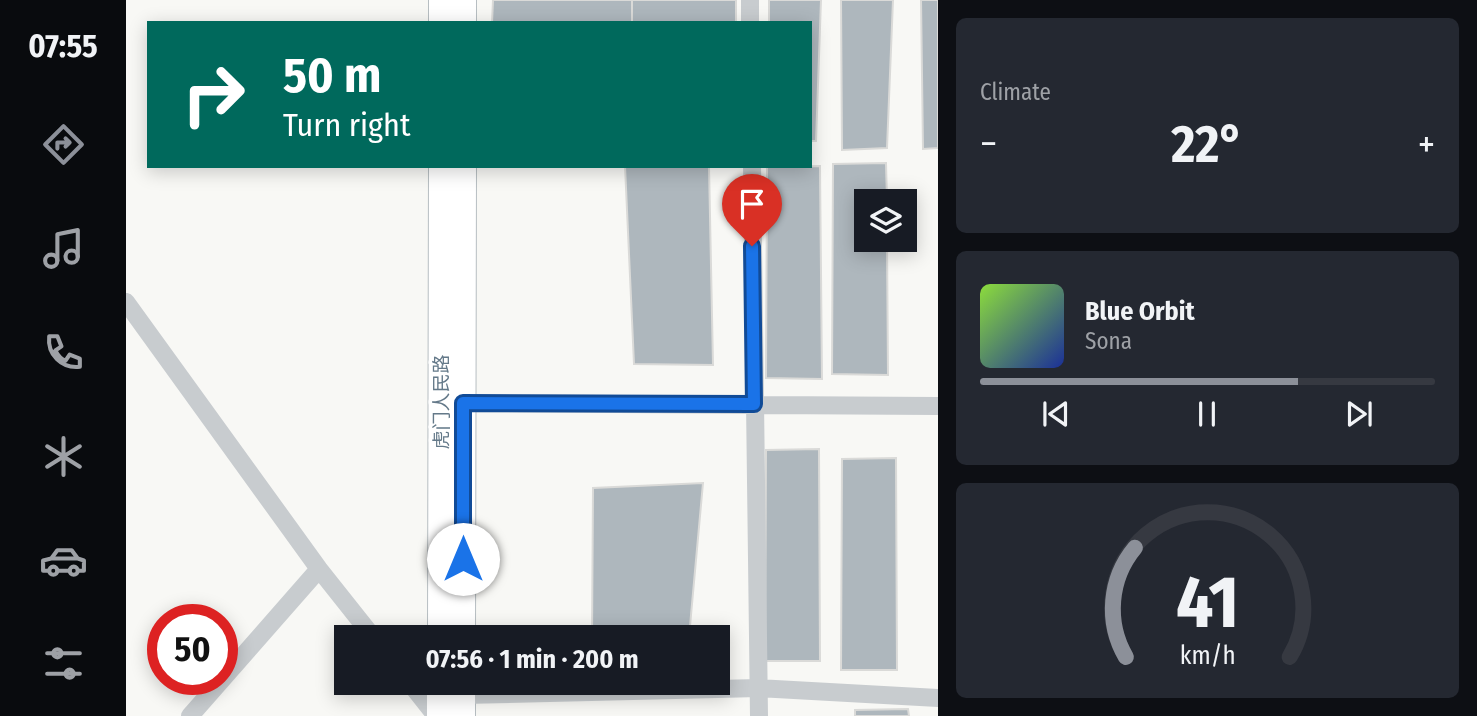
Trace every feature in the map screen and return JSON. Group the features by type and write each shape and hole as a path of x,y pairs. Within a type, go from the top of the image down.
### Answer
{"main road":[{"path":"441,0 441,21"},
{"path":"464,0 464,21"},
{"name":"虎门人民路","path":"440,625 442,168"},
{"name":"虎门人民路","path":"463,625 464,168"},
{"path":"438,716 439,695"}],"street":[{"path":"750,0 750,21"},
{"path":"751,168 759,716"},
{"path":"126,302 319,569 363,625"},
{"path":"463,403 938,406"},
{"path":"190,716 319,569"},
{"path":"463,698 760,688 938,698"},
{"path":"420,695 438,716"}],"building":[{"path":"493,0 632,0 632,21 492,21"},
{"path":"632,0 736,0 736,21 632,21"},
{"path":"769,0 821,0 816,141 812,141 812,21 769,21"},
{"path":"841,0 893,0 887,148 842,150"},
{"path":"921,0 938,0 938,148 923,149"},
{"path":"886,163 887,189 854,189 854,252 887,252 888,375 832,374 833,164"},
{"path":"820,166 822,379 766,378 767,168"},
{"path":"625,168 709,168 713,365 634,364"},
{"path":"819,449 820,661 765,661 766,450"},
{"path":"896,458 897,670 841,670 842,459"},
{"path":"703,483 690,625 592,625 593,488"},
{"path":"908,709 909,716 855,716 855,710"}],"route":[{"path":"463,559 463,403 754,404 752,246"}]}
